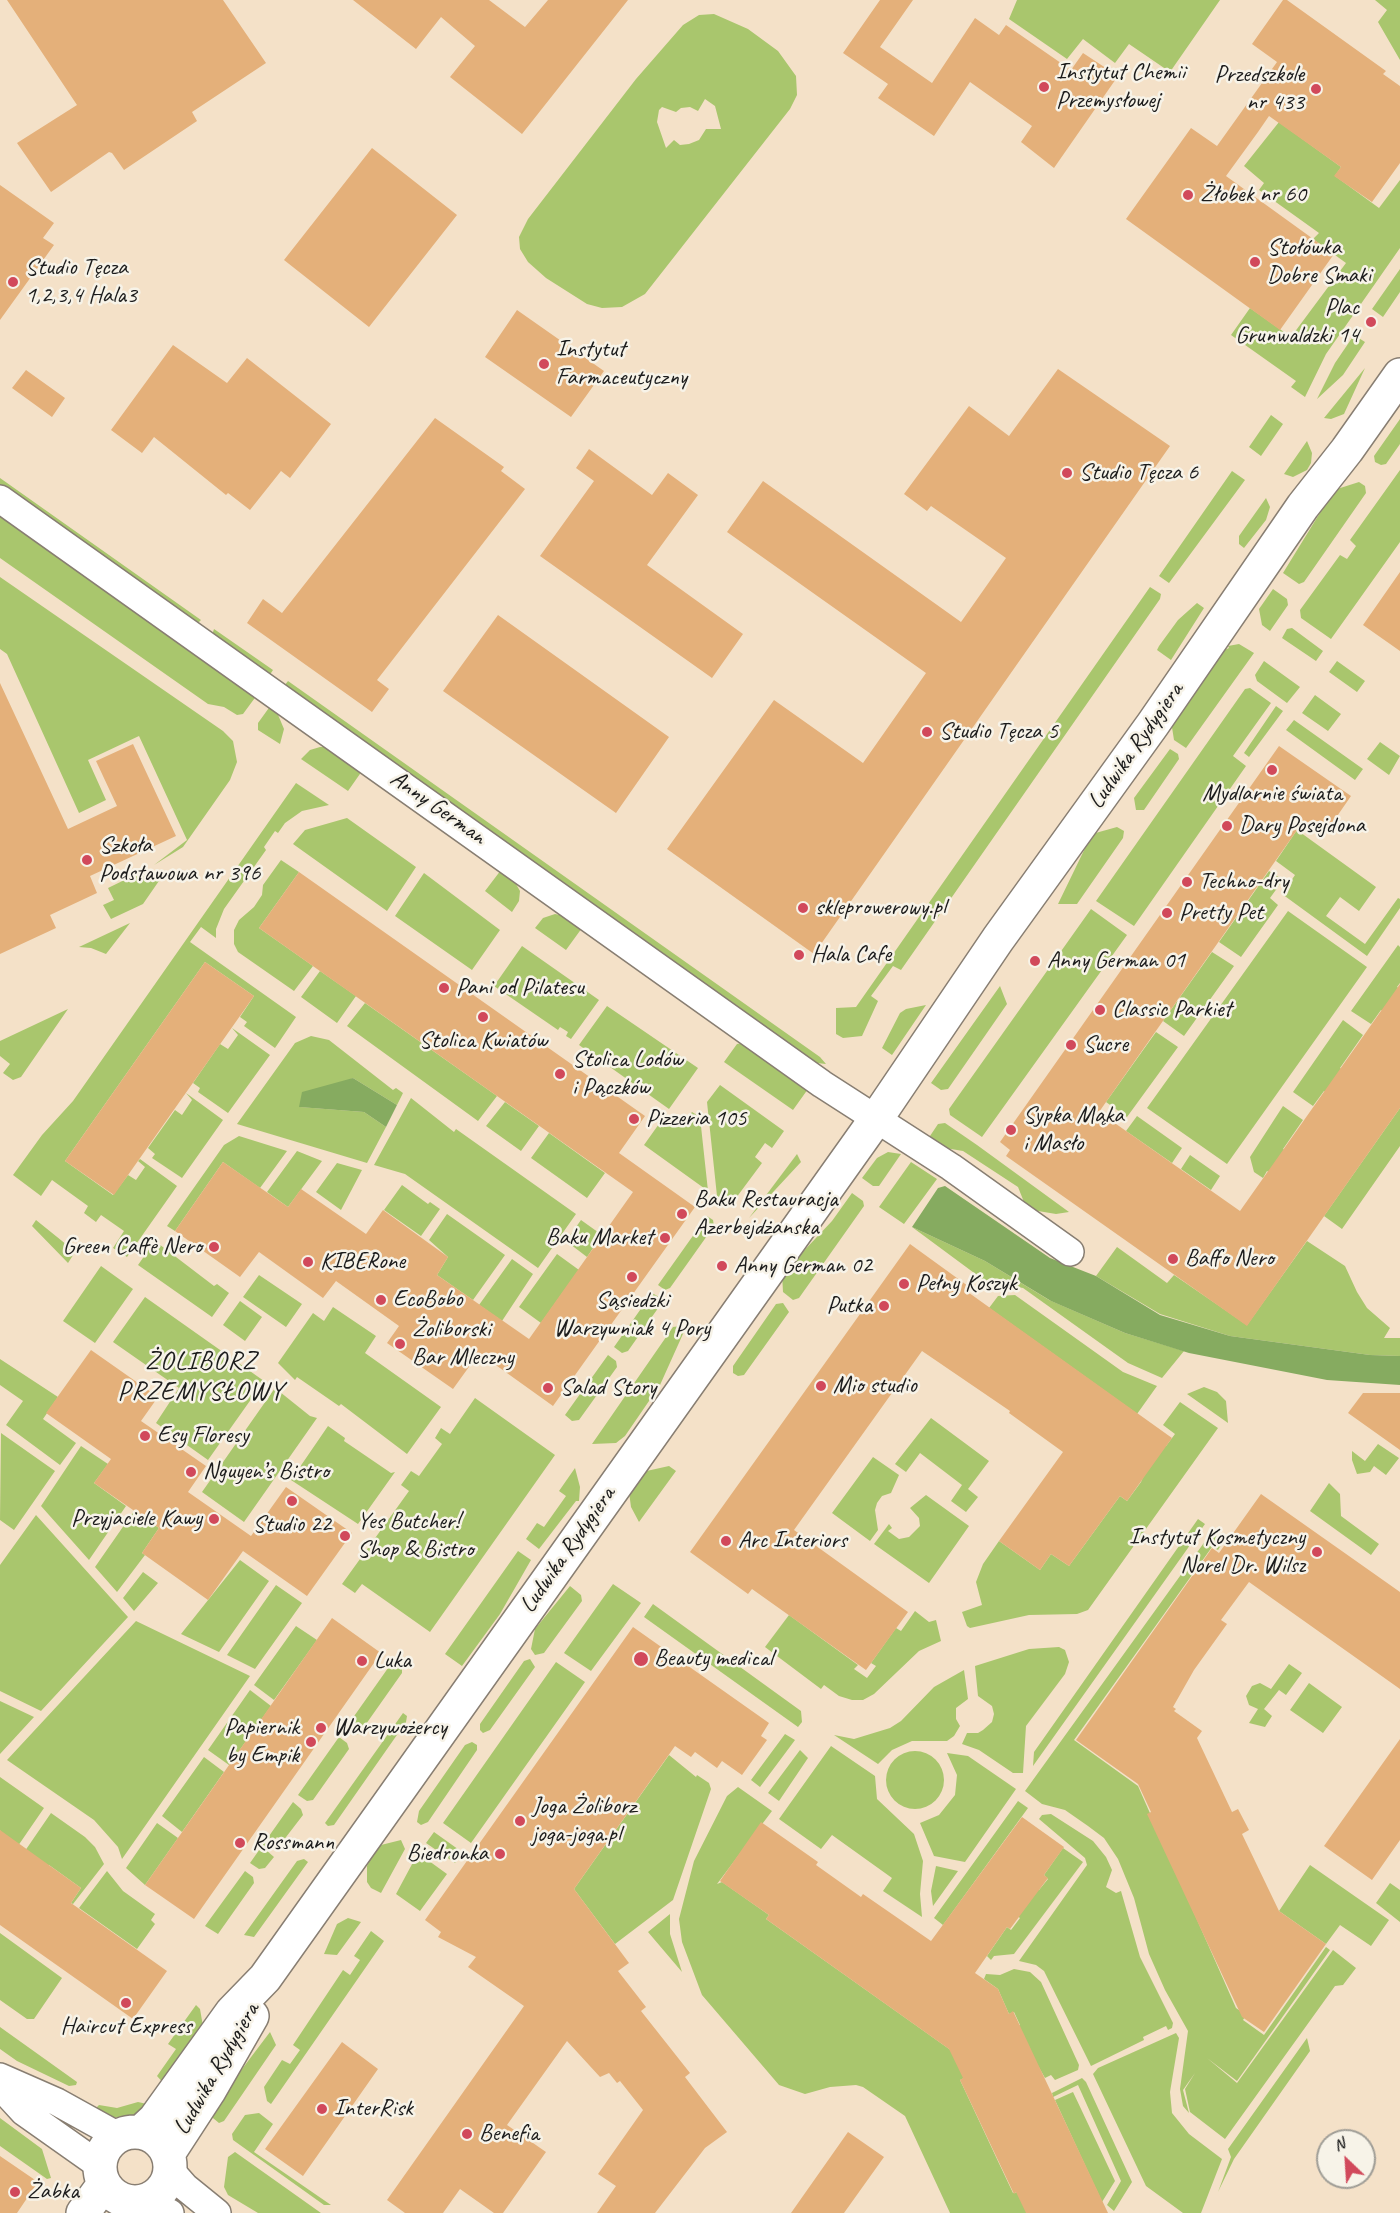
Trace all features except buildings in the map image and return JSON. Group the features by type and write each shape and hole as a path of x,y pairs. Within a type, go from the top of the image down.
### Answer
{"street":[{"name":"Ludwika Rydygiera","path":"131,2133 155,2119 232,2012 261,1982 876,1119 998,939 1153,724 1291,523 1400,375"},
{"name":"Anny German","path":"0,499 822,1084 876,1119"},
{"path":"876,1119 947,1165 1070,1252"},
{"name":"Ludwika Rydygiera","path":"169,2162 255,2012 261,1982"},
{"path":"0,2077 57,2102 112,2133 153,2136 185,2187 217,2213"},
{"path":"0,2086 24,2112 127,2196"},
{"path":"127,2196 103,2152 110,2141 131,2133"},
{"path":"83,2213 127,2196 158,2194 166,2183 169,2162"}],"green space":[{"path":"1017,0 1220,0 1170,72 1129,44 1115,63 1083,39 1067,59 1009,19"},
{"path":"1375,0 1400,0 1400,60 1378,22 1387,10"},
{"path":"714,14 748,29 778,51 796,76 797,95 790,109 645,294 622,307 602,308 587,304 546,278 528,262 520,249 519,237 528,219 636,79 683,25 699,15","holes":["705,99 715,106 721,129 706,129 699,140 689,144 680,145 674,140 666,148 657,122 659,110 662,107 676,112 681,108 690,107 698,111"]},
{"path":"1279,122 1341,167 1335,176 1379,208 1400,180 1400,248 1326,354 1305,397 1291,387 1296,381 1231,335 1250,308 1291,337 1346,263 1313,239 1319,233 1259,190 1264,183 1244,166"},
{"path":"1400,269 1400,292 1383,317 1372,309"},
{"path":"1354,335 1365,342 1343,375 1317,399 1335,363"},
{"path":"1365,368 1344,414 1331,419 1324,418"},
{"path":"1271,415 1283,424 1261,456 1249,447"},
{"path":"1400,419 1400,444 1386,464 1381,465 1375,462 1374,456"},
{"path":"1307,441 1312,453 1311,463 1307,470 1293,477 1284,474"},
{"path":"1400,470 1400,542 1331,639 1301,618 1300,610 1340,555 1347,559 1356,546 1350,540"},
{"path":"1232,471 1245,480 1169,583 1159,576"},
{"path":"0,478 201,620 197,624 0,485"},
{"path":"1359,482 1365,486 1366,493 1304,582 1299,584 1283,573 1334,490"},
{"path":"1266,498 1270,507 1266,520 1244,548 1239,544 1239,536"},
{"path":"0,515 257,695 243,714 237,715 224,707 208,704 0,558"},
{"path":"0,577 223,731 233,741 237,762 230,780 183,847 154,865 187,840 139,736 88,760 106,800 79,813 7,654 0,649"},
{"path":"1150,587 1161,594 1160,599 901,970 893,966 871,996 878,1001 862,1036 843,1038 836,1034 836,1008 856,1007"},
{"path":"1273,589 1287,599 1288,605 1270,631 1262,625 1259,609"},
{"path":"1197,603 1204,608 1171,660 1157,650 1178,620"},
{"path":"1292,628 1323,651 1316,661 1282,638 1287,629"},
{"path":"214,629 273,670 269,676 212,635"},
{"path":"1239,644 1254,653 1186,748 1174,740 1171,721 1222,651 1229,648 1228,646"},
{"path":"1264,661 1300,687 1287,703 1257,681 1255,675"},
{"path":"1337,661 1365,681 1357,692 1329,672"},
{"path":"288,681 820,1057 826,1064 817,1063 284,686"},
{"path":"1250,688 1271,703 1233,756 1246,766 1134,926 1096,901 1245,689"},
{"path":"1315,695 1341,714 1328,731 1302,713"},
{"path":"271,705 276,710 284,729 280,744 258,730 258,723"},
{"path":"1276,706 1283,711 1249,757 1244,753"},
{"path":"1294,720 1363,769 1355,780 1286,730"},
{"path":"1380,742 1400,756 1389,775 1367,759"},
{"path":"328,747 362,771 348,791 301,759 310,750"},
{"path":"1170,749 1178,754 1179,759 1144,810 1136,810 1134,798"},
{"path":"296,783 329,805 302,811 285,823 278,833 275,831 264,847 266,850 224,909 216,929 216,938 201,927 190,942 296,1017 275,1048 244,1026 247,1022 240,1017 254,996 205,962 65,1161 113,1195 128,1175 136,1180 145,1167 138,1161 140,1159 177,1186 127,1257 113,1248 124,1231 101,1215 96,1222 84,1213 88,1206 52,1180 41,1196 13,1175 42,1135 73,1101"},
{"path":"347,818 416,867 387,911 293,844 305,830"},
{"path":"1117,827 1124,831 1123,838 1077,904 1058,904 1092,834"},
{"path":"1297,830 1376,887 1359,911 1340,897 1326,916 1365,944 1398,898 1400,899 1400,908 1367,956 1282,894 1295,875 1276,861"},
{"path":"281,860 299,872 259,928 313,966 294,991 238,952 234,944 234,930 239,920 254,907 262,895 263,885"},
{"path":"147,869 161,878 143,904 111,919 103,905 114,900 108,888"},
{"path":"501,870 512,877 520,891 519,901 512,912 485,891"},
{"path":"1269,871 1283,880 1270,898 1278,905 1241,957 1219,942"},
{"path":"424,873 500,930 472,970 395,916"},
{"path":"1091,909 1127,935 982,1137 950,1115 949,1109"},
{"path":"1288,911 1367,967 1227,1164 1147,1108"},
{"path":"555,914 565,916 582,928 566,950 535,928 543,918"},
{"path":"130,923 106,954 91,948 79,947"},
{"path":"1398,945 1400,947 1400,983 1397,987 1400,989 1388,1014 1381,1010 1371,1024 1351,1011"},
{"path":"522,946 599,1000 571,1039 566,1036 568,1032 560,1027 558,1030 494,986"},
{"path":"1212,952 1234,966 1184,1036 1163,1021"},
{"path":"320,971 356,996 337,1023 301,997"},
{"path":"1000,986 1007,1004 948,1089 941,1090 931,1083"},
{"path":"365,1003 497,1096 478,1121 347,1026"},
{"path":"926,1005 892,1055 882,1048 900,1013 906,1009"},
{"path":"607,1006 698,1068 669,1109 579,1045"},
{"path":"68,1009 21,1077 13,1080 3,1073 10,1064 0,1056 0,1041"},
{"path":"1343,1020 1363,1035 1340,1068 1346,1072 1331,1095 1324,1091 1313,1106 1293,1092"},
{"path":"232,1028 270,1055 228,1113 198,1092 200,1088 193,1083 220,1044 228,1049 238,1035"},
{"path":"1156,1032 1178,1047 1127,1117 1106,1102"},
{"path":"311,1036 329,1040 393,1090 396,1088 403,1093 397,1105 353,1078 300,1107 364,1112 386,1127 367,1163 237,1124 295,1043"},
{"path":"743,1043 808,1089 793,1110 724,1062 737,1044"},
{"path":"353,1078 397,1105 386,1127 364,1112 299,1107 302,1092"},
{"path":"720,1085 784,1131 772,1148 765,1143 755,1157 762,1163 733,1202 727,1203 717,1196 707,1102"},
{"path":"186,1093 223,1120 182,1178 152,1158 155,1154 148,1148 175,1110 182,1115 192,1100"},
{"path":"411,1098 454,1132 456,1129 576,1214 538,1268 405,1174 374,1165"},
{"path":"505,1102 539,1126 521,1151 486,1126"},
{"path":"1283,1106 1303,1120 1283,1149 1289,1153 1274,1176 1267,1171 1263,1178 1254,1172 1250,1157"},
{"path":"1400,1108 1400,1146 1342,1229 1324,1216"},
{"path":"692,1112 700,1117 708,1191 644,1145 666,1114 682,1125"},
{"path":"1137,1116 1182,1148 1172,1163 1126,1131"},
{"path":"945,1123 1069,1212 1056,1214 1032,1210 1024,1202 1018,1187 963,1151 945,1148 928,1139 938,1124"},
{"path":"549,1133 605,1173 587,1198 531,1158"},
{"path":"239,1136 287,1151 260,1188 223,1162 175,1231 167,1226 224,1145"},
{"path":"297,1151 322,1161 288,1207 267,1192"},
{"path":"888,1152 901,1154 879,1186 873,1186 862,1178 877,1158"},
{"path":"797,1154 801,1162 749,1218"},
{"path":"1190,1155 1220,1176 1211,1190 1181,1169"},
{"path":"911,1162 937,1179 904,1224 879,1207"},
{"path":"337,1163 362,1170 341,1210 316,1192"},
{"path":"402,1185 428,1204 430,1202 440,1209 421,1236 384,1210"},
{"path":"945,1186 1050,1258 1096,1276 1160,1315 1230,1336 1370,1355 1400,1356 1400,1385 1327,1380 1189,1353 1125,1333 1051,1301 985,1261 912,1227 938,1188"},
{"path":"852,1193 863,1201 864,1206 799,1298 793,1300 783,1292 782,1274 832,1221"},
{"path":"447,1214 505,1255 473,1300 437,1275 448,1257 429,1240"},
{"path":"707,1216 713,1220 714,1226 670,1288 665,1290 658,1285"},
{"path":"36,1220 67,1245 69,1243 77,1249 68,1263 32,1226"},
{"path":"581,1220 602,1235 587,1257 566,1241"},
{"path":"912,1227 985,1261 1049,1300 1125,1333 1184,1351 1162,1378 1128,1363 1023,1288 985,1281"},
{"path":"155,1241 214,1286 217,1284 229,1293 212,1317 138,1265"},
{"path":"1307,1241 1345,1266 1367,1308 1390,1328 1384,1338 1400,1338 1400,1356 1370,1355 1230,1336 1160,1314 1096,1276 1117,1247 1167,1283 1174,1275 1247,1325"},
{"path":"557,1254 579,1270 541,1323 519,1307"},
{"path":"512,1259 533,1274 502,1321 479,1305"},
{"path":"101,1266 133,1289 95,1343 63,1321"},
{"path":"259,1275 302,1304 286,1327 243,1297"},
{"path":"652,1293 659,1297 661,1304 628,1351 622,1353 614,1347"},
{"path":"1015,1295 1123,1372 1157,1386 1137,1414 989,1308 998,1296"},
{"path":"145,1297 264,1381 208,1460 156,1423 179,1388 113,1342"},
{"path":"240,1301 262,1317 245,1341 223,1325"},
{"path":"783,1303 789,1312 744,1375 738,1376 733,1373 733,1366 776,1304"},
{"path":"333,1307 376,1336 365,1353 441,1407 407,1454 341,1404 339,1406 297,1377 295,1380 278,1363 313,1313 324,1321"},
{"path":"687,1325 660,1385 625,1436 616,1443 592,1444 673,1327"},
{"path":"608,1355 616,1361 617,1367 579,1420 572,1421 565,1415"},
{"path":"0,1359 58,1397 43,1419 76,1443 60,1465 6,1425 23,1401 0,1385"},
{"path":"1204,1387 1217,1392 1226,1401 1228,1423 1187,1394"},
{"path":"275,1388 310,1416 317,1418 244,1522 202,1492"},
{"path":"475,1398 555,1455 430,1632 362,1584 355,1593 342,1584 409,1491 401,1485 411,1471 419,1476 442,1444 435,1438 441,1428 450,1434"},
{"path":"1180,1402 1218,1428 1088,1610 1077,1614 1029,1615 970,1628 967,1626 962,1612 982,1605 976,1582 983,1564 999,1541 1040,1570 1051,1554 1069,1566 1120,1496 1127,1501 1141,1482 1159,1441 1166,1446 1175,1434 1163,1425"},
{"path":"931,1418 989,1461 968,1489 978,1497 966,1512 951,1501 962,1485 920,1453 906,1472 895,1464"},
{"path":"328,1426 345,1438 344,1441 391,1473 395,1472 358,1524 291,1480"},
{"path":"1,1433 55,1471 14,1530 0,1520"},
{"path":"1378,1444 1399,1458 1386,1475 1374,1466 1370,1472 1357,1474 1352,1460 1352,1451 1365,1461"},
{"path":"81,1446 108,1464 94,1483 126,1506 89,1560 41,1506"},
{"path":"873,1457 899,1475 891,1493 882,1496 877,1503 875,1510 878,1530 870,1541 832,1513"},
{"path":"669,1466 676,1471 639,1522 631,1507 629,1492 642,1472"},
{"path":"575,1468 580,1487 579,1501 576,1501 539,1549 526,1539 537,1523 544,1527 566,1496 559,1491"},
{"path":"1329,1483 1340,1494 1341,1516 1379,1544 1371,1555 1310,1511"},
{"path":"926,1495 969,1526 929,1583 874,1544 889,1524 892,1528 888,1531 899,1539 909,1537 920,1526 919,1518 910,1508"},
{"path":"134,1511 159,1528 142,1553 145,1555 117,1592 95,1567"},
{"path":"36,1515 128,1617 41,1711 0,1691 0,1565"},
{"path":"1198,1519 1205,1524 1033,1766 1034,1752"},
{"path":"1211,1533 1224,1541 1218,1550 1212,1547 1074,1740 1138,1786 1236,2008 1246,2015 1243,2020 1264,2035 1326,1947 1330,1950 1237,2081 1207,2058 1237,2083 1333,1950 1356,1968 1343,1985 1335,1986 1225,2139 1190,2112 1185,2089 1195,2073 1183,2090 1189,2113 1183,2106 1180,2089 1188,2031 1165,1990 1149,1954 1134,1898 1118,1859 1104,1838 1088,1826 1065,1810 1042,1804 1025,1791"},
{"path":"518,1551 531,1560 500,1614 462,1666 445,1654"},
{"path":"240,1560 269,1581 219,1652 181,1634"},
{"path":"143,1572 158,1583 134,1611 123,1598"},
{"path":"613,1584 641,1603 591,1671 564,1653"},
{"path":"276,1585 302,1603 255,1669 227,1655"},
{"path":"570,1586 581,1595 582,1601 544,1653 535,1655 531,1649 535,1629"},
{"path":"653,1604 801,1711 802,1722 798,1727 644,1617"},
{"path":"915,1611 929,1622 936,1620 941,1641 919,1651 874,1694 863,1700 852,1700 839,1696 824,1685 821,1689 765,1647 789,1615 858,1665 854,1669 867,1678 876,1666 871,1663 896,1628 901,1631"},
{"path":"136,1621 250,1676 122,1859 118,1847 94,1820 7,1760"},
{"path":"296,1626 317,1640 274,1700 254,1685"},
{"path":"1059,1647 1065,1650 1069,1662 1065,1674 1026,1726 1023,1773 1013,1773 979,1750 962,1744 967,1733 978,1733 983,1730 992,1722 994,1714 992,1706 978,1696 975,1666 1029,1649"},
{"path":"530,1659 535,1667 490,1730 483,1733 480,1730 480,1724 524,1661"},
{"path":"393,1661 402,1668 402,1673 359,1734 353,1735 345,1729"},
{"path":"556,1662 585,1682 471,1843 443,1823"},
{"path":"1289,1664 1302,1673 1286,1695 1279,1690 1264,1709 1272,1716 1265,1727 1249,1723 1258,1709 1249,1705 1246,1696 1252,1686 1260,1683 1271,1689"},
{"path":"964,1670 968,1699 956,1708 956,1719 960,1726 954,1736 947,1741 912,1741 892,1750 878,1764 834,1735 854,1739 890,1728 901,1721 934,1687"},
{"path":"1309,1683 1342,1707 1323,1733 1290,1710"},
{"path":"250,1690 271,1706 229,1765 208,1750"},
{"path":"0,1701 34,1717 0,1754"},
{"path":"403,1713 407,1716 406,1722 334,1825 328,1826 325,1823"},
{"path":"785,1734 795,1740 760,1787 751,1780"},
{"path":"339,1737 347,1743 349,1749 313,1800 307,1801 298,1795"},
{"path":"472,1742 477,1745 477,1750 428,1822 421,1825 417,1822 419,1811 465,1745"},
{"path":"831,1746 875,1776 877,1799 914,1834 923,1861 920,1894 922,1917 883,1891 892,1878 832,1835 821,1849 779,1819"},
{"path":"800,1750 808,1758 779,1801 768,1793"},
{"path":"909,1751 921,1751 936,1759 944,1774 944,1786 936,1801 921,1809 909,1809 894,1801 886,1786 886,1774 894,1759"},
{"path":"947,1753 968,1756 1016,1789 965,1862 934,1856 920,1823 939,1815 955,1795 957,1775"},
{"path":"669,1755 696,1777 697,1775 709,1783 711,1789 673,1900 615,1944 574,1889"},
{"path":"204,1757 224,1772 182,1832 162,1816"},
{"path":"0,1777 44,1808 9,1859 0,1830"},
{"path":"738,1787 772,1811 717,1884 722,1882 769,1915 766,1919 952,2051 964,2078 960,2080 996,2157 1013,2193 1018,2192 1028,2213 950,2213 905,2116 863,2087 856,2085 830,2087 805,2094 779,2085 702,1995 682,1942 679,1919 694,1861 727,1796"},
{"path":"1018,1801 1028,1808 943,1925 934,1918"},
{"path":"293,1802 301,1809 303,1815 283,1841 277,1837 266,1850 274,1857 265,1868 259,1869 250,1863"},
{"path":"51,1813 85,1837 95,1847 104,1864 73,1904 71,1903 81,1888 49,1865 16,1864"},
{"path":"1051,1814 1093,1841 1106,1857 1112,1870 1106,1887 1116,1893 1121,1891 1140,1957 1173,2023 1172,2028 1168,2030 1166,2026 1143,2037 1144,2040 1091,2066 1044,1971 1036,1965 1019,1961 1087,1865 1085,1858 1039,1819 1042,1815"},
{"path":"157,1823 178,1838 145,1885 126,1868"},
{"path":"434,1832 462,1852 455,1863 426,1843"},
{"path":"401,1840 405,1849 381,1893 371,1888 367,1882 367,1866 377,1846"},
{"path":"1063,1848 1083,1862 1014,1954 994,1956 991,1960 987,1956 1007,1927 1011,1930 1020,1918 1016,1915 1035,1888 1039,1890 1048,1879 1044,1875"},
{"path":"418,1853 447,1874 420,1911 396,1894"},
{"path":"304,1859 308,1862 254,1937 244,1935 297,1861"},
{"path":"1310,1865 1389,1920 1371,1946 1340,1925 1326,1944 1279,1911"},
{"path":"936,1866 958,1871 933,1906 931,1891"},
{"path":"107,1871 123,1891 155,1914 151,1920 155,1924 137,1949 79,1908"},
{"path":"245,1871 253,1877 254,1883 218,1934 205,1926"},
{"path":"1390,1883 1400,1890 1400,1922 1376,1903"},
{"path":"670,1914 670,1934 682,1972 648,1932"},
{"path":"348,1918 361,1922 337,1955 324,1954 337,1924"},
{"path":"371,1931 384,1941 271,2104 267,2101 264,2087 282,2060 290,2064 300,2050 293,2045 343,1970 350,1975 360,1960 354,1956"},
{"path":"0,1933 62,1978 34,2019 27,2019 0,2000"},
{"path":"1014,1969 1030,1972 1041,1982 1079,2065 1078,2070 1055,2080 1051,2075 1045,2078 1016,2027 1020,2025 1014,2012 1009,2014 998,1989 984,1979 986,1974 1000,1975"},
{"path":"196,2005 200,2009 204,2032 166,2086 157,2076 176,2049 168,2044"},
{"path":"0,2027 77,2082 76,2085 69,2086 17,2061 0,2049"},
{"path":"270,2032 276,2045 224,2121 219,2123 208,2114"},
{"path":"1176,2033 1179,2038 1170,2092 1172,2113 1189,2134 1222,2159 1201,2213 1183,2213 1146,2186 1093,2074 1098,2068"},
{"path":"1307,2038 1310,2051 1234,2159 1218,2192 1231,2157 1228,2149"},
{"path":"1082,2078 1086,2082 1132,2182 1114,2211 1107,2205 1121,2181 1078,2085 1053,2097 1052,2093"},
{"path":"1073,2092 1115,2181 1102,2202 1055,2100"},
{"path":"138,2102 147,2104 138,2117 129,2119 112,2117 94,2110 99,2105 117,2108"},
{"path":"259,2113 273,2124 254,2152 331,2205 324,2205 233,2140 232,2134 245,2115"},
{"path":"0,2118 42,2149 51,2178 47,2179 0,2146"},
{"path":"235,2152 321,2213 258,2213 228,2195 224,2187 228,2157"}],"place":[{"name":"Instytut Chemii Przemysłowej","path":"1044,87"},
{"name":"Przedszkole nr 433","path":"1316,89"},
{"name":"Żłobek nr 60","path":"1188,195"},
{"name":"Stołówka Dobre Smaki","path":"1255,262"},
{"name":"Studio Tęcza 1,2,3,4 Hala3","path":"13,282"},
{"name":"Plac Grunwaldzki 14","path":"1371,322"},
{"name":"Instytut Farmaceutyczny","path":"544,364"},
{"name":"Studio Tęcza 6","path":"1067,473"},
{"name":"Studio Tęcza 5","path":"927,732"},
{"name":"Mydlarnie świata","path":"1272,770"},
{"name":"Dary Posejdona","path":"1227,826"},
{"name":"Szkoła Podstawowa nr 396","path":"87,860"},
{"name":"Techno-dry","path":"1187,882"},
{"name":"skleprowerowy.pl","path":"803,908"},
{"name":"Pretty Pet","path":"1167,913"},
{"name":"Hala Cafe","path":"799,955"},
{"name":"Anny German 01","path":"1035,961"},
{"name":"Pani od Pilatesu","path":"444,988"},
{"name":"Classic Parkiet","path":"1100,1010"},
{"name":"Stolica Kwiatów","path":"483,1017"},
{"name":"Sucre","path":"1071,1045"},
{"name":"Stolica Lodów i Pączków","path":"560,1074"},
{"name":"Pizzeria 105","path":"634,1119"},
{"name":"Sypka Mąka i Masło","path":"1011,1130"},
{"name":"Baku Restauracja Azerbejdżanska","path":"682,1214"},
{"name":"Baku Market","path":"665,1238"},
{"name":"Green Caffè Nero","path":"214,1247"},
{"name":"Baffo Nero","path":"1173,1259"},
{"name":"KIBERone","path":"308,1262"},
{"name":"Anny German 02","path":"722,1266"},
{"name":"Sąsiedzki Warzywniak 4 Pory","path":"632,1277"},
{"name":"Pełny Koszyk","path":"904,1284"},
{"name":"EcoBobo","path":"381,1300"},
{"name":"Putka","path":"884,1306"},
{"name":"Żoliborski Bar Mleczny","path":"400,1344"},
{"name":"Mio studio","path":"821,1386"},
{"name":"Salad Story","path":"548,1388"},
{"name":"Esy Floresy","path":"145,1436"},
{"name":"Nguyen’s Bistro","path":"191,1472"},
{"name":"Studio 22","path":"292,1501"},
{"name":"Przyjaciele Kawy","path":"214,1519"},
{"name":"Yes Butcher! Shop & Bistro","path":"345,1536"},
{"name":"Arc Interiors","path":"726,1541"},
{"name":"Instytut Kosmetyczny Norel Dr. Wilsz","path":"1317,1552"},
{"name":"Beauty medical","path":"641,1659"},
{"name":"Luka","path":"362,1661"},
{"name":"Warzywożercy","path":"321,1728"},
{"name":"Papiernik by Empik","path":"311,1742"},
{"name":"Joga Żoliborz joga-joga.pl","path":"520,1821"},
{"name":"Rossmann","path":"240,1843"},
{"name":"Biedronka","path":"500,1854"},
{"name":"Haircut Express","path":"126,2003"},
{"name":"InterRisk","path":"322,2109"},
{"name":"Benefia","path":"467,2134"},
{"name":"Żabka","path":"15,2192"}],"district":[{"name":"ŻOLIBORZ PRZEMYSŁOWY","path":"201,1377"}]}
